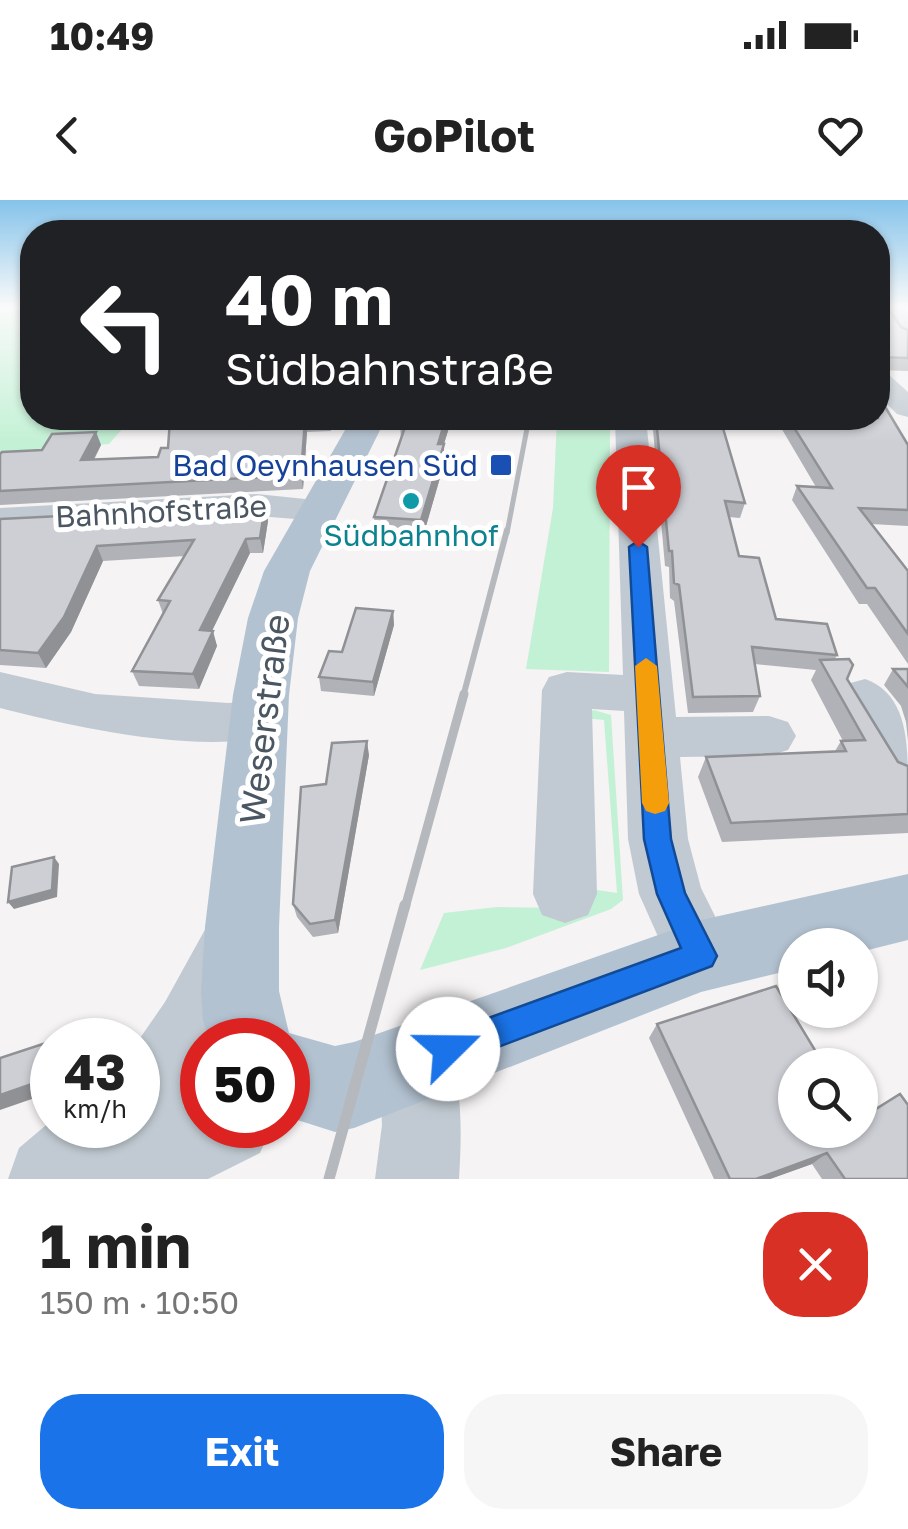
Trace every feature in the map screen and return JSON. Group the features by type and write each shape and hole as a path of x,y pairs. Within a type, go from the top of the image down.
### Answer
{"main road":[{"name":"Weserstraße","path":"242,1018 242,927 259,720 273,618 302,541 363,430"},
{"path":"310,1086 334,1089 416,1062 701,956 908,907"}],"street":[{"path":"631,430 658,839 671,894 701,956"},
{"name":"Bahnhofstraße","path":"0,519 257,505 321,510"},
{"path":"0,690 95,713 209,722 259,720"},
{"path":"565,894 567,690 650,716 769,736"},
{"path":"865,697 908,765"},
{"path":"160,1076 198,1017 242,927"},
{"path":"416,1062 422,1125 417,1179"},
{"path":"51,1179 84,1148"},
{"path":"51,1179 184,1148"}],"green space":[{"path":"0,352 20,352 20,430 121,430 109,444 0,452"},
{"path":"556,430 610,430 609,672 526,669 553,508"},
{"path":"594,710 611,715 623,900 611,909 506,948 420,970 444,913 497,907 558,908 597,890 617,893 604,720 573,717"}],"building":[{"path":"890,352 908,352 908,358 890,357"},
{"path":"890,415 908,445 908,510 859,508 908,571 908,634 875,588 867,588 797,486 832,488 796,430 890,430"},
{"path":"169,430 304,430 301,475 0,491 0,454 42,450 52,434 96,432 81,460 158,457 161,448 168,448"},
{"path":"404,430 442,430 438,444 444,444 421,520 374,517"},
{"path":"657,430 724,430 745,503 725,501 739,556 759,558 776,619 827,624 837,655 752,647 760,696 693,697 679,585 674,583"},
{"path":"265,506 260,538 246,539 200,630 213,631 193,674 132,671 170,601 158,600 194,540 97,546 64,617 38,653 0,650 0,519"},
{"path":"356,608 393,611 373,682 319,677 329,651 342,652"},
{"path":"849,659 853,665 847,679 898,762 908,766 908,814 731,823 706,757 846,751 841,741 865,740 820,660"},
{"path":"893,669 908,669 908,687"},
{"path":"367,741 335,920 310,924 293,904 301,787 326,784 332,743"},
{"path":"54,857 52,890 8,902 12,867"},
{"path":"776,986 778,1028 802,1028 814,1048 778,1048 778,1148 878,1148 878,1108 900,1094 908,1105 908,1179 845,1179 827,1153 756,1179 730,1179 657,1024"},
{"path":"30,1048 30,1085 0,1095 0,1058"}],"railway":[{"path":"507,533 527,430"},
{"path":"463,697 507,530"},
{"path":"405,908 464,694"},
{"path":"329,1179 405,905"}],"slow traffic":[{"path":"646,666 655,803"}],"place":[{"name":"Bad Oeynhausen Süd","path":"501,465"},
{"name":"Südbahnhof","path":"411,501"}],"route":[{"path":"448,1049 701,956 671,894 658,839 638,547"}]}
